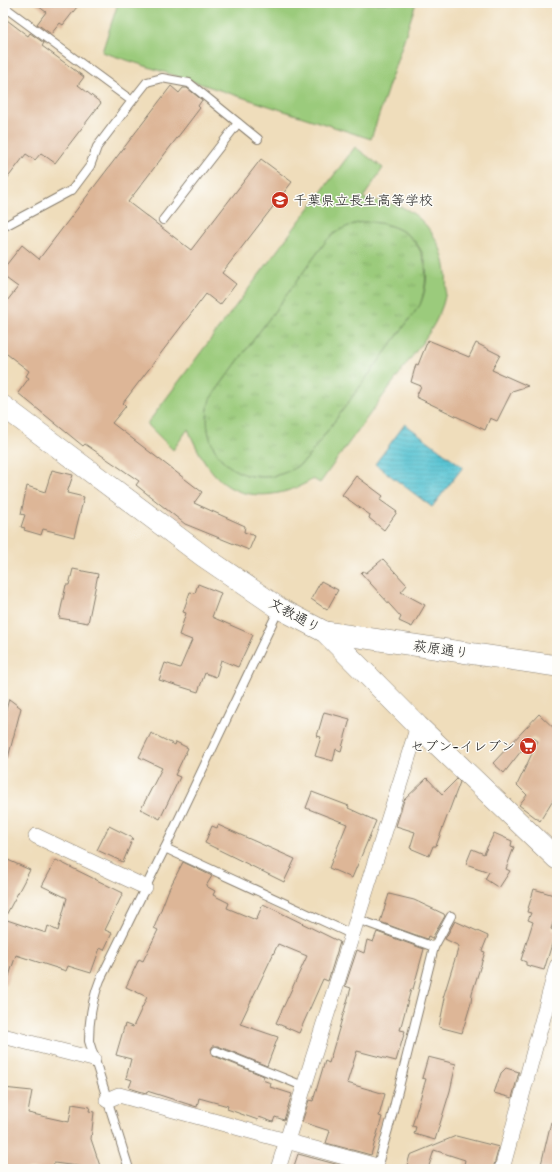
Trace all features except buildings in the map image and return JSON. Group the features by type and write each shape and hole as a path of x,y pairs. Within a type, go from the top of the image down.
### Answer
{"street":[{"name":"文教通り","path":"3,406 203,556 279,608 325,632 418,726 557,860"},
{"name":"萩原通り","path":"325,632 557,666"},
{"path":"278,1169 351,934 418,726"},
{"path":"36,836 145,887"},
{"path":"502,1169 557,966"},
{"path":"3,1036 93,1059"},
{"path":"107,1100 119,1095 287,1140 377,1168"}],"lane":[{"path":"3,6 132,102"},
{"path":"3,227 72,190 90,166 97,148 147,82 162,78 176,79 189,83 258,139"},
{"path":"163,220 238,123"},
{"path":"129,1169 93,1059 89,1041 89,1025 94,994 279,608"},
{"path":"165,848 351,934"},
{"path":"377,1168 391,1119 434,947 451,916"},
{"path":"357,919 434,947"},
{"path":"216,1051 303,1086"}],"green space":[{"path":"118,3 416,3 371,139 102,52"},
{"path":"355,147 383,168 363,198 394,204 404,208 426,225 440,249 446,277 446,291 439,314 430,331 320,483 313,479 291,490 267,495 254,495 242,492 231,488 215,475 194,443 188,429 173,450 147,424","holes":["361,222 379,223 395,227 407,234 417,244 424,257 426,271 425,287 420,305 306,460 287,472 267,477 249,476 232,468 219,457 211,441 207,421 210,399 326,241 338,231 351,225"]},
{"path":"361,222 379,223 394,227 407,234 416,244 423,257 426,271 425,287 420,305 306,460 287,472 267,477 249,476 232,468 219,457 211,441 207,421 210,399 326,241 342,229"}],"water":[{"path":"405,424 463,467 432,507 375,464"}],"place":[{"name":"千葉県立長生高等学校","path":"280,200"},
{"name":"セブン-イレブン","path":"528,746"}]}
